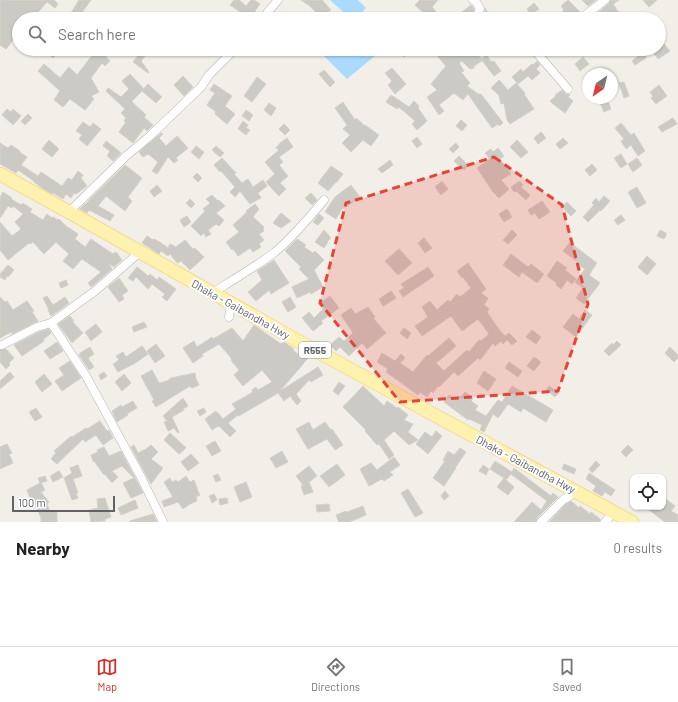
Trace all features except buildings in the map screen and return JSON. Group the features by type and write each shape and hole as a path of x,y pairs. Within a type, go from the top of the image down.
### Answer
{"main road":[{"name":"Dhaka - Gaibandha Hwy","path":"0,174 298,341 576,492 610,517 632,522"}],"street":[{"path":"268,12 278,0"},
{"path":"473,0 476,2 480,10 479,12"},
{"path":"589,12 605,0"},
{"path":"69,212 126,156 150,136 201,87 209,75 228,56"},
{"path":"540,56 568,89"},
{"path":"212,293 275,252 298,231 324,200"},
{"path":"0,345 51,322 96,291 140,252"},
{"path":"229,317 231,304"},
{"path":"51,322 86,376 141,477 163,522"},
{"path":"541,522 563,500 576,492"}],"highlighted area":[{"path":"494,157 562,205 588,304 558,391 400,402 320,303 346,203"}],"water":[{"path":"330,0 358,0 366,8 362,12 343,12"},
{"path":"324,56 375,56 347,79"}]}
